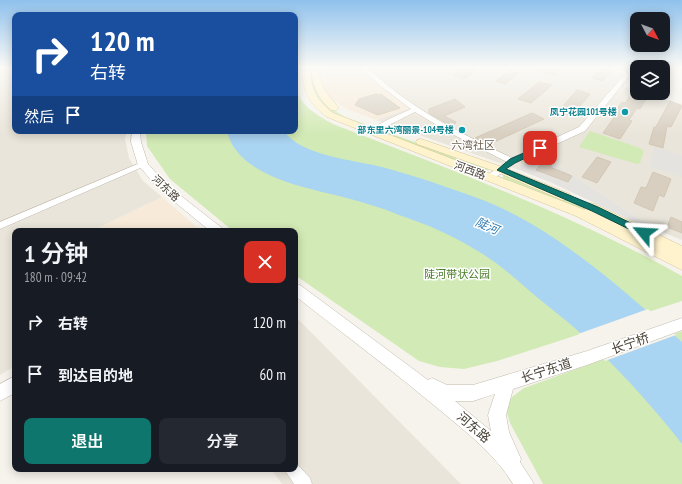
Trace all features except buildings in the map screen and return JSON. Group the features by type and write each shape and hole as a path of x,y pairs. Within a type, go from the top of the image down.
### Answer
{"main road":[{"name":"河西路","path":"308,90 318,106 330,115 581,213 682,264"},
{"name":"河西路","path":"319,90 324,99 341,111 501,170 595,209 682,252"}],"street":[{"path":"388,90 415,110 455,133 512,161"},
{"path":"489,178 512,161 582,129 615,90"},
{"path":"381,127 391,120 415,110"},
{"name":"河东路","path":"136,134 136,142 143,165 163,187 213,228"},
{"path":"0,226 143,165"},
{"name":"河东路","path":"298,291 415,378 478,429 507,457 520,477"},
{"name":"长宁桥","path":"587,358 678,326"},
{"name":"长宁东道","path":"506,383 587,358"},
{"name":"河东路","path":"415,378 446,393 473,393 506,383"},
{"path":"506,383 497,415 500,433 520,477"},
{"path":"0,393 12,386"},
{"path":"294,472 304,484"}],"shaded area":[{"path":"0,90 12,90 12,134 126,134 125,139 129,158 143,181 162,197 98,228 12,228 12,368 0,375"},
{"path":"326,90 386,90 409,108 376,120 349,110 334,101"},
{"path":"393,90 630,90 630,100 668,100 682,104 682,240 655,229 543,156 514,168 376,120 413,107"},
{"path":"654,147 682,155 682,177 650,167"},
{"path":"543,156 655,229 650,229 550,182 514,168"},
{"path":"162,197 198,228 98,228"},
{"path":"298,319 461,484 282,484 273,472 298,472"}],"green space":[{"path":"312,90 315,90 320,98 329,107 345,117 489,169 483,173 335,115 325,108 312,93"},
{"name":"陡河带状公园","path":"298,91 302,100 310,110 333,124 422,158 554,213 682,276 682,301 497,361 464,369 440,367 419,361 298,277 298,228 229,228 170,179 147,146 146,134 298,134"},
{"path":"590,131 640,148 644,151 640,163 637,164 579,147"},
{"path":"503,174 572,202 629,230 503,180"},
{"path":"682,331 682,484 543,484 510,423 506,409 512,397 524,388"}],"water":[{"name":"陡河","path":"228,134 287,134 292,139 315,152 382,167 414,176 479,199 499,207 548,234 618,286 682,342 682,444 619,371 592,344 508,272 484,255 458,239 439,230 384,209 273,177 257,169 233,146"}],"pier":[{"path":"648,309 676,335 605,361 578,334"}],"place":[{"name":"凤宁花园101号楼","path":"625,112"},
{"name":"部东里六湾丽景-104号楼","path":"462,130"}],"district":[{"name":"六湾社区","path":"473,145"}],"route":[{"path":"540,148 512,161 501,170 595,209 644,233"}]}
